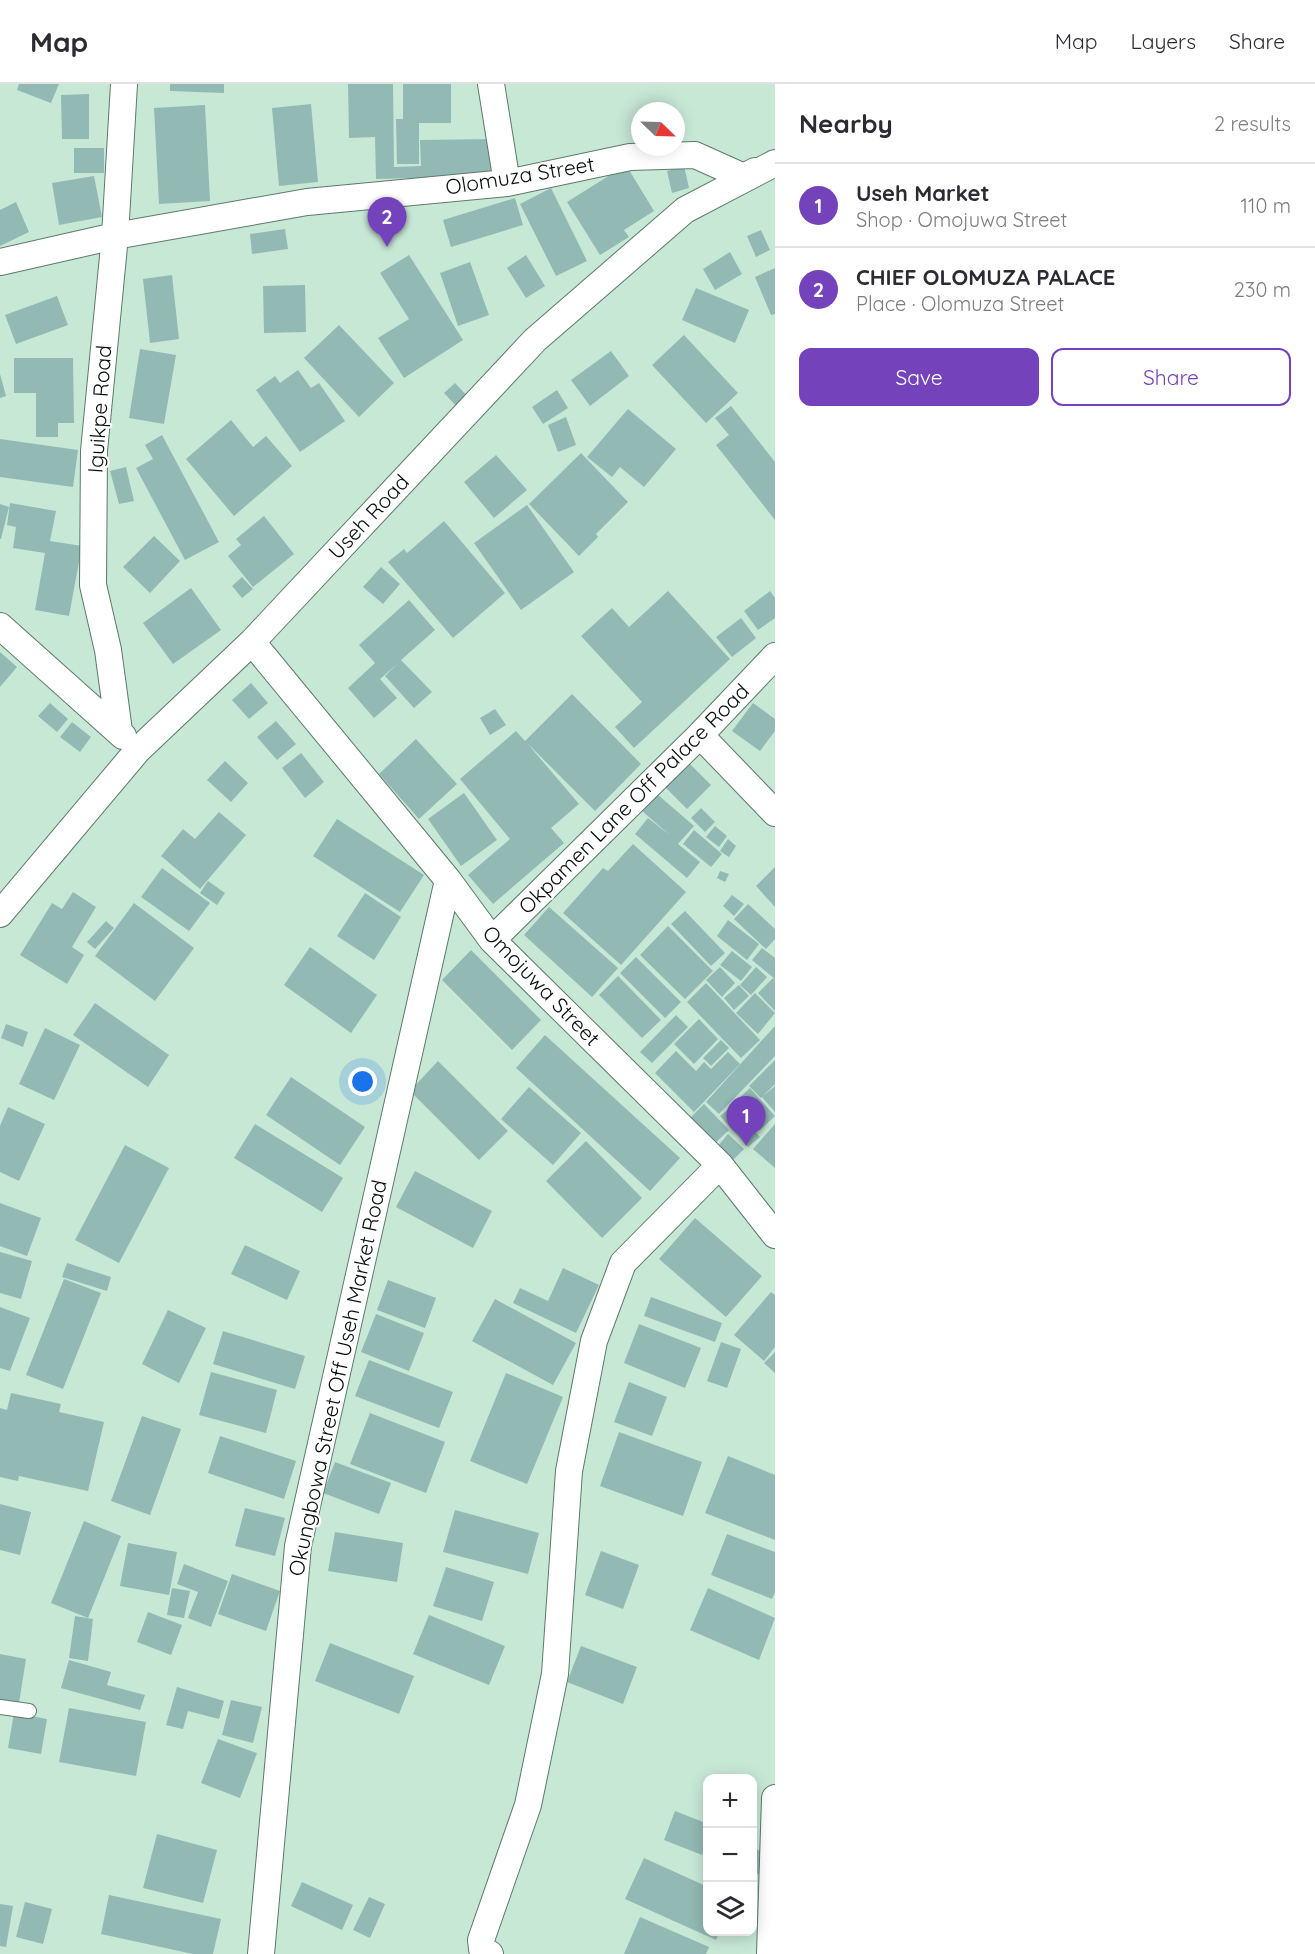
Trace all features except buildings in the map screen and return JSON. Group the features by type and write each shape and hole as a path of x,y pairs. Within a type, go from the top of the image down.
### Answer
{"street":[{"name":"Iguikpe Road","path":"118,731 108,650 93,585 94,451 116,236 124,84"},
{"path":"490,84 507,183"},
{"name":"Olomuza Street","path":"0,262 116,236 307,202 507,183 630,157 695,155 744,177 775,162"},
{"name":"Useh Road","path":"0,914 138,750 252,642 535,340 684,210 775,162"},
{"path":"0,626 138,750"},
{"name":"Omojuwa Street","path":"252,642 448,880 492,940 720,1165 775,1235"},
{"name":"Okpamen Lane Off Palace Road","path":"492,940 700,735 775,656"},
{"path":"700,735 775,813"},
{"name":"Okungbowa Street Off Useh Market Road","path":"261,1954 298,1546 448,880"},
{"path":"490,1954 482,1949 481,1940 528,1805 555,1674 569,1471 594,1341 623,1263 720,1165"},
{"path":"770,1954 775,1798"}],"lane":[{"path":"0,1707 29,1711"}],"place":[{"name":"CHIEF OLOMUZA PALACE","path":"387,247"},
{"name":"Useh Market","path":"746,1146"}]}
